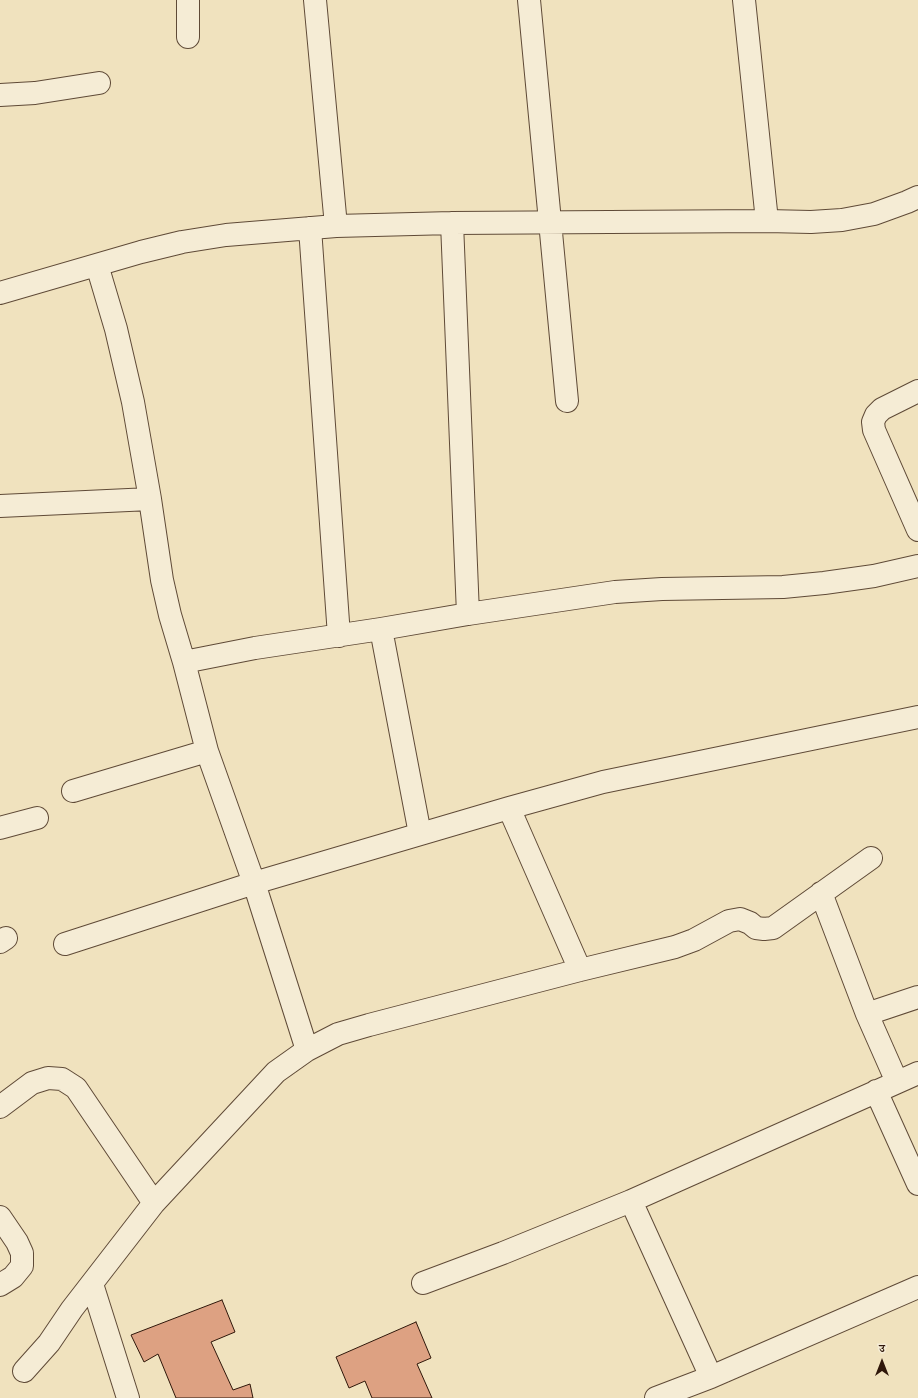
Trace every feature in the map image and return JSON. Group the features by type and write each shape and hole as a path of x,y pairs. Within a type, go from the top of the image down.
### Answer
{"street":[{"path":"188,0 188,37"},
{"path":"315,0 336,226"},
{"path":"529,0 567,401"},
{"path":"744,0 767,221"},
{"path":"0,95 35,93 99,83"},
{"path":"0,293 141,252 182,242 226,236 336,226 452,223 811,222 842,220 874,214 918,197"},
{"path":"452,223 468,614"},
{"path":"310,228 339,636"},
{"path":"97,266 116,329 133,402 162,580 170,615 207,751 254,883 307,1050"},
{"path":"918,391 882,409 876,415 873,422 874,430 918,530"},
{"path":"2,500 150,499"},
{"path":"184,662 255,648 616,592 662,589 783,587 874,576 918,566"},
{"path":"381,629 420,834"},
{"path":"65,944 254,883 508,808 603,782 918,717"},
{"path":"73,791 207,751"},
{"path":"508,808 580,970"},
{"path":"0,828 37,818"},
{"path":"24,1371 49,1343 72,1309 154,1204 276,1072 307,1050 338,1034 580,970 675,947 694,940 729,921 740,919 750,923 756,928 774,928 820,893 871,858"},
{"path":"820,893 867,1014 897,1082"},
{"path":"867,1014 918,997"},
{"path":"423,1283 503,1253 631,1201 918,1073"},
{"path":"0,1107 32,1083 48,1078 62,1079 76,1088 154,1204"},
{"path":"876,1091 918,1184"},
{"path":"631,1201 711,1377"},
{"path":"0,1217 18,1242 22,1253 22,1266 13,1277 0,1284"},
{"path":"92,1284 128,1398"},
{"path":"656,1398 711,1377 918,1287"}],"building":[{"path":"222,1300 235,1332 211,1342 233,1390 250,1384 253,1398 176,1398 158,1354 144,1362 131,1335"},
{"path":"416,1322 431,1358 417,1364 432,1398 372,1398 365,1381 349,1388 336,1357"}]}
